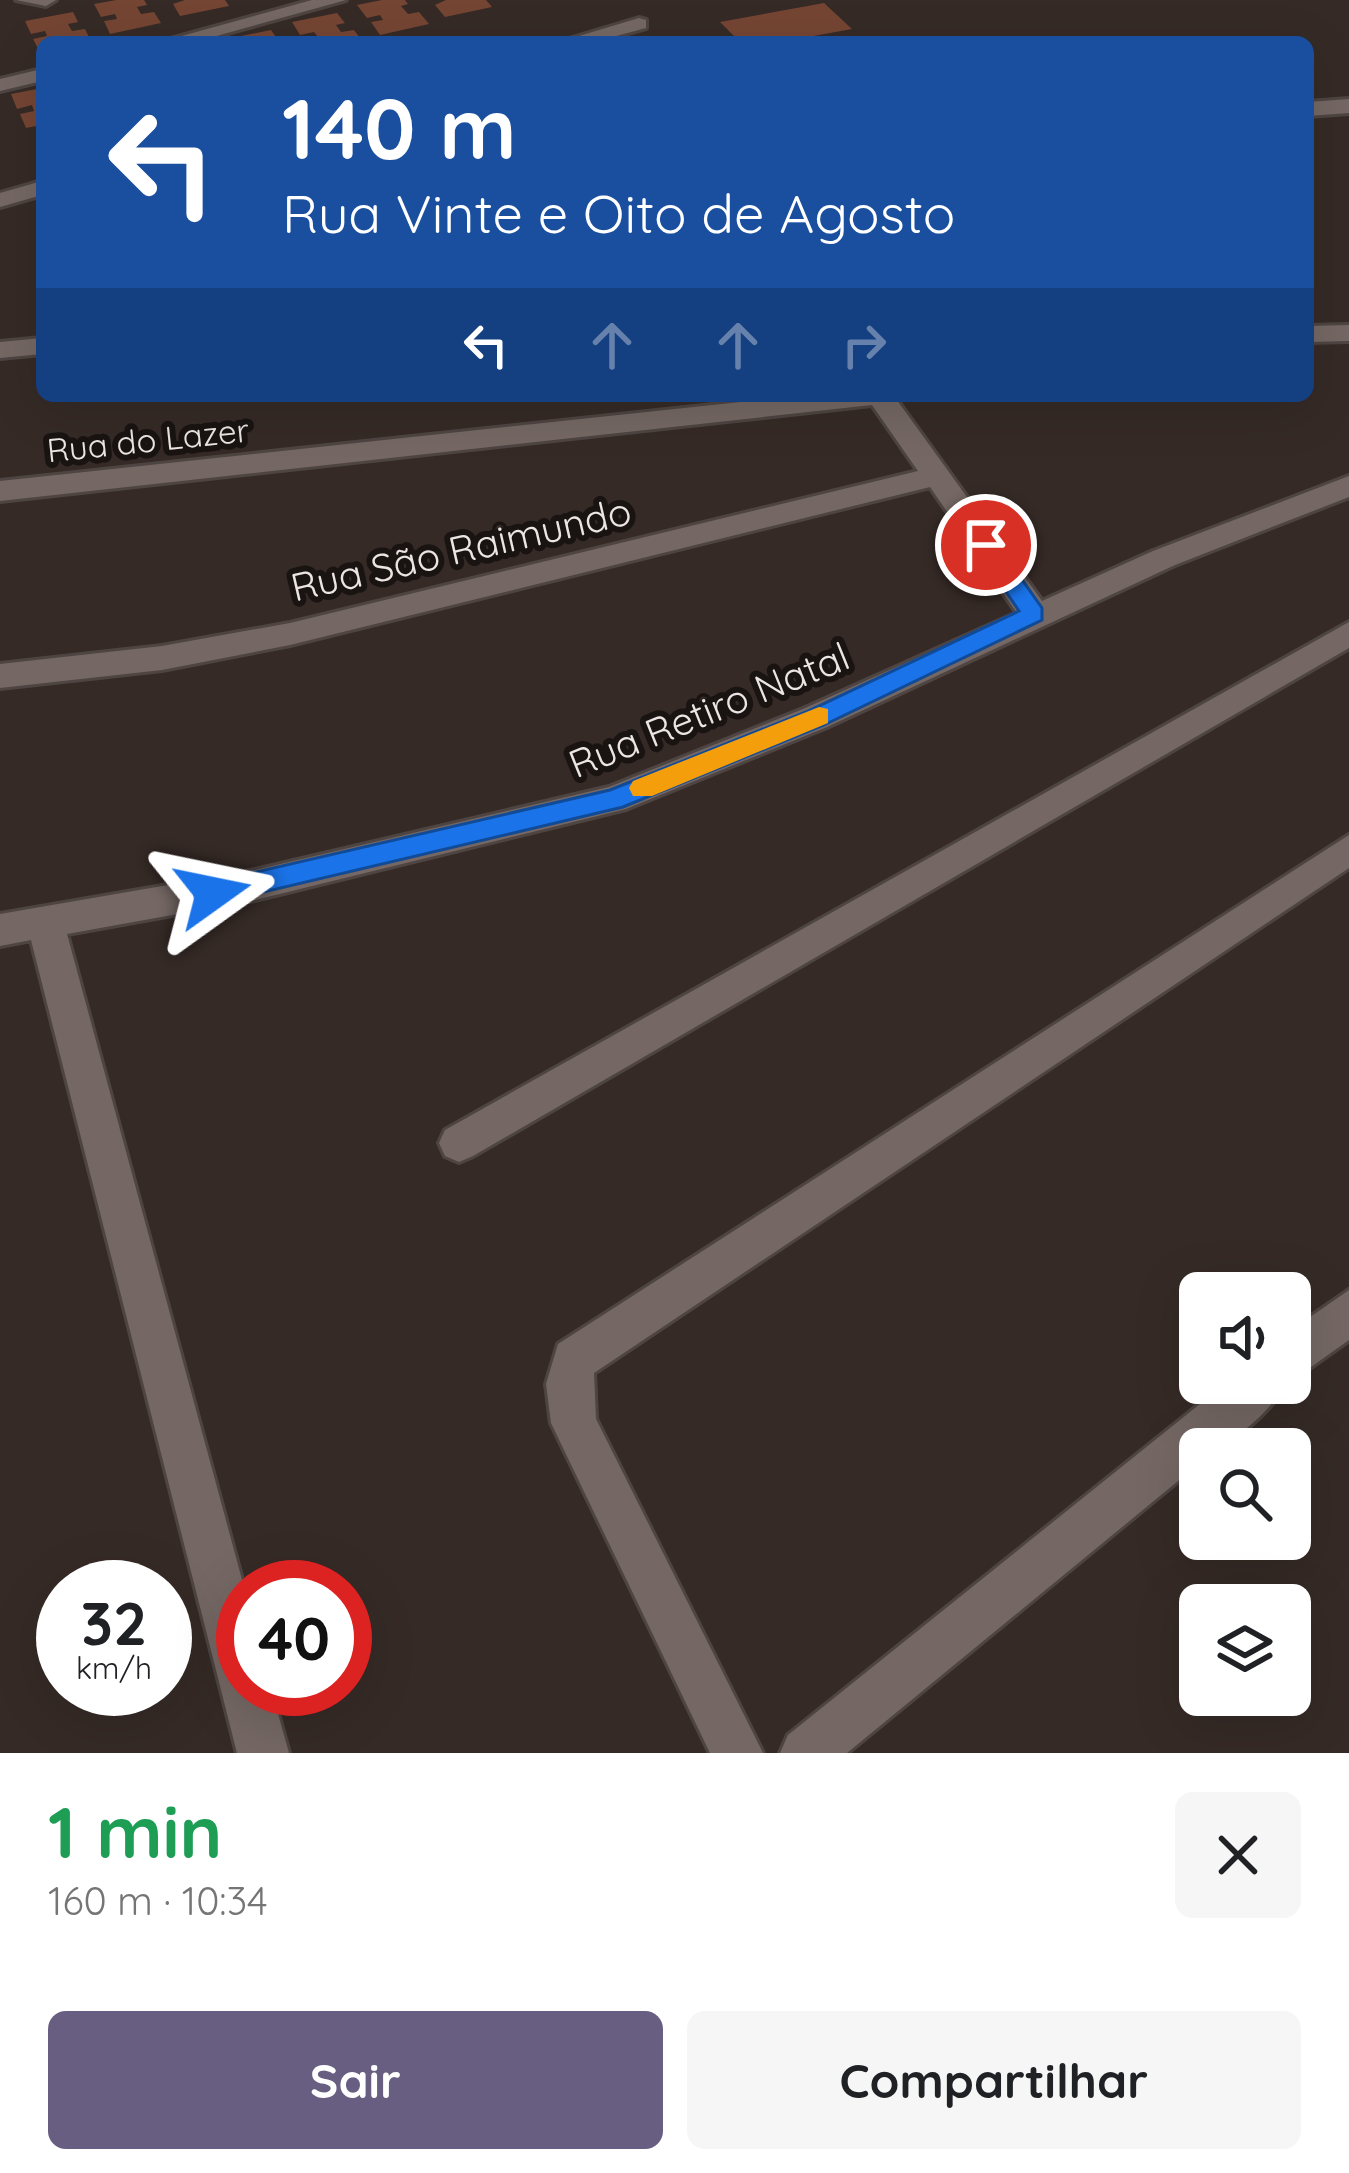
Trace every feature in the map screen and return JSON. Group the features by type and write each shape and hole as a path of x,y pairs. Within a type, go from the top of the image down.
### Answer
{"street":[{"path":"26,0 46,0"},
{"path":"194,36 336,0"},
{"path":"616,0 651,36"},
{"path":"592,36 639,24"},
{"path":"0,85 36,76"},
{"path":"1314,109 1349,106"},
{"path":"0,200 36,190"},
{"path":"1314,334 1349,333"},
{"path":"0,350 36,347"},
{"name":"Rua do Lazer","path":"0,491 823,402"},
{"path":"882,402 1034,614"},
{"name":"Rua São Raimundo","path":"0,676 162,658 290,634 937,476"},
{"name":"Rua Retiro Natal","path":"0,930 255,885 614,800 815,718 1034,614 1349,486"},
{"path":"459,1143 1349,632"},
{"path":"737,1753 574,1423 569,1384 574,1360 597,1340 1349,849"},
{"path":"46,925 216,1574"},
{"path":"1311,1343 1349,1312"},
{"path":"806,1753 1236,1404"},
{"path":"253,1716 263,1753"}],"building":[{"path":"144,0 147,5 137,7 141,14 154,12 161,23 110,34 104,21 117,19 115,14 101,17 94,4"},
{"path":"225,0 229,6 180,16 173,4"},
{"path":"405,0 408,4 401,6 408,14 419,12 429,24 380,35 371,22 383,20 380,15 367,18 357,5"},
{"path":"446,0 486,0 492,7 445,17 435,5"},
{"path":"824,3 852,29 814,36 734,36 720,22"},
{"path":"73,12 78,22 68,24 72,31 85,29 88,36 31,34 25,21"},
{"path":"337,13 345,23 336,25 341,32 354,30 358,36 300,35 292,22"},
{"path":"271,30 275,36 241,36"},
{"path":"36,89 36,126 26,128 20,114 34,111 32,105 17,109 11,94"}],"slow traffic":[{"path":"642,788 819,716"}],"route":[{"path":"213,893 614,800 815,718 1034,614 986,545"}]}
